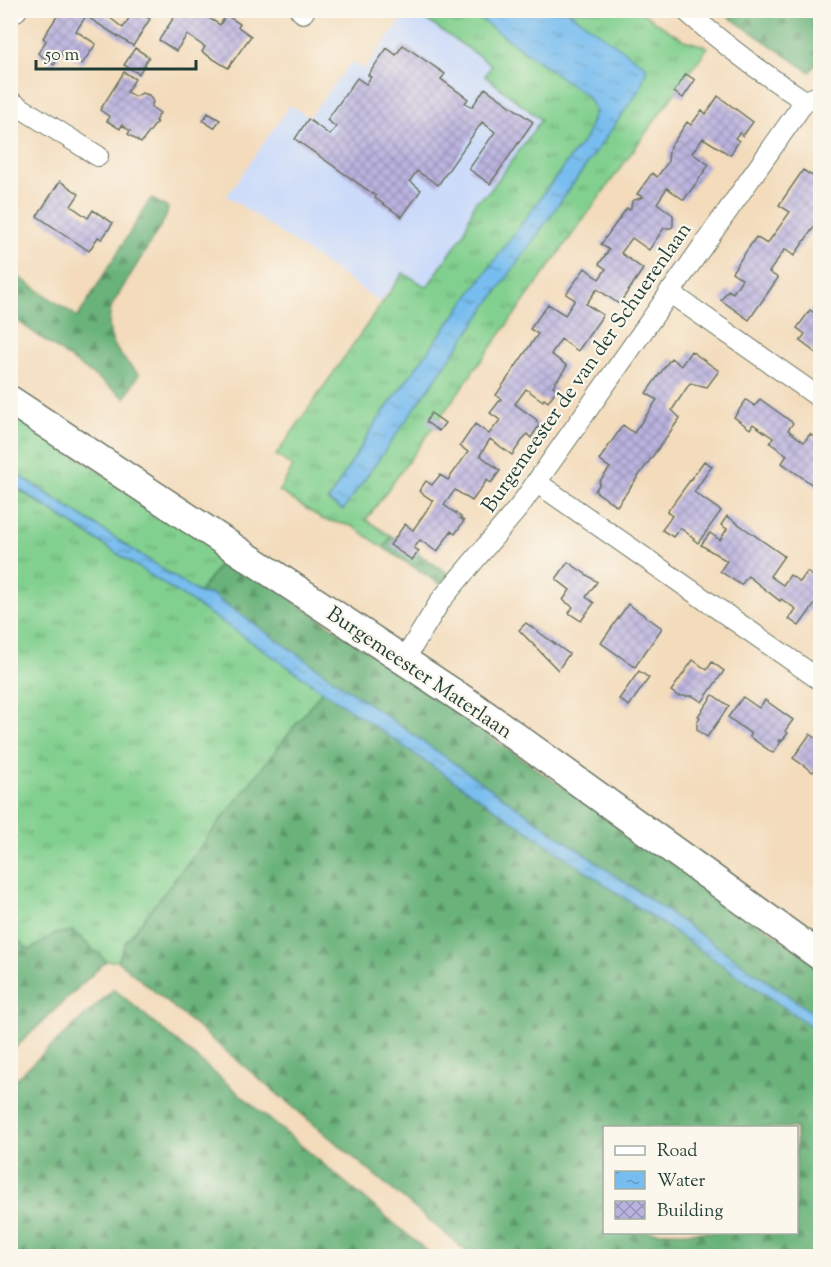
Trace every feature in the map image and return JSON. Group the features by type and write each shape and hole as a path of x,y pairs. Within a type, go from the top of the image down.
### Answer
{"main road":[{"name":"Burgemeester Materlaan","path":"10,400 476,708 820,956"}],"street":[{"path":"10,15 17,10"},
{"path":"300,10 303,13 305,10"},
{"path":"685,10 716,38 816,97"},
{"name":"Burgemeester de van der Schuerenlaan","path":"404,660 441,600 501,529 669,291 816,97"},
{"path":"10,101 98,156"},
{"path":"669,291 820,398"},
{"path":"536,482 820,680"}],"shaded area":[{"path":"408,11 413,11 493,66 541,120 423,295 398,279 380,302 227,196 290,105 309,117 351,62 364,70"}],"green space":[{"path":"413,11 469,11 588,96 595,110 586,138 374,426 328,501 333,505 428,389 640,89 646,67 568,11 640,11 684,40 708,47 366,520 391,536 384,548 352,526 324,520 279,491 293,467 276,455 403,273 427,287 463,235 475,202 489,192 541,120 485,76 492,65"},
{"path":"720,11 820,11 820,57 810,72"},
{"path":"151,198 168,208 166,217 112,305 110,316 111,335 118,352 139,374 125,398 11,316 11,272 78,317"},
{"path":"10,413 227,554 199,593 11,470"},
{"path":"10,484 240,633 323,690 125,943 118,961 106,961 73,931 54,934 30,950 11,935"},
{"path":"391,536 449,574 440,584 384,548"},
{"path":"227,554 820,966 820,1018 211,594 199,593"},
{"path":"323,690 820,1032 820,1256 472,1256 118,961 125,943"},
{"path":"73,931 106,961 11,1052 11,935 30,950 54,934"},
{"path":"114,989 433,1256 11,1256 11,1083"}],"water":[{"path":"469,11 568,11 647,67 640,89 343,510 328,501 374,425 586,138 595,111 587,96"},
{"path":"11,470 199,593 211,594 820,1018 820,1032 230,627 11,484"}],"building":[{"path":"61,10 100,10 123,28 134,10 150,19 133,46 86,16 76,31 96,44 82,64 63,51 54,65 38,53 46,41 43,38"},
{"path":"183,10 202,10 201,13 220,25 226,15 240,24 238,27 251,36 228,68 202,52 205,47 187,35 176,51 159,40 178,11 181,13"},
{"path":"403,45 445,74 441,79 468,99 465,103 472,107 485,88 533,122 490,184 469,169 495,132 482,122 438,185 417,171 410,181 421,190 402,217 295,139 308,119 330,135 336,127 327,120 357,78 366,84 371,77 368,75 387,48 396,55"},
{"path":"135,48 149,57 139,74 124,65"},
{"path":"124,72 135,79 127,92 135,97 142,93 149,95 153,102 151,107 160,113 155,121 157,122 141,143 128,134 130,131 122,125 120,129 107,121 110,117 100,110"},
{"path":"686,74 695,80 683,98 674,92"},
{"path":"718,96 753,122 743,136 739,133 735,138 739,141 730,155 703,138 692,153 709,165 684,200 667,188 657,203 673,215 673,226 664,228 649,250 632,238 621,253 643,269 631,287 619,304 597,289 586,304 603,315 578,351 561,339 551,354 567,366 553,386 557,389 548,402 526,389 515,404 540,424 531,438 527,434 512,455 490,439 480,455 500,471 491,483 487,480 472,501 455,490 444,505 464,521 455,534 451,531 437,552 420,540 414,548 419,551 412,560 390,545 405,524 413,530 433,501 419,491 426,481 432,485 440,475 448,480 468,452 460,446 475,424 489,434 500,420 490,413 501,399 496,395 538,334 530,329 548,304 565,315 575,300 566,294 585,268 599,279 606,269 599,264 609,250 601,244 627,208 629,210 631,208 632,201 643,197 637,194 652,173 657,177 668,162 669,149 687,122 691,125 702,110 706,114"},
{"path":"208,113 220,120 214,128 203,121"},
{"path":"820,168 820,224 817,229 814,227 794,256 785,249 769,272 778,278 749,320 721,300 728,290 733,293 742,279 732,272 756,237 767,244 790,212 779,205 803,170 814,177"},
{"path":"60,181 79,194 71,206 88,218 93,210 113,223 102,239 98,237 89,251 37,216"},
{"path":"810,310 820,317 820,356 800,341 805,334 797,328"},
{"path":"691,351 719,371 707,387 690,383 672,410 680,418 617,506 595,491 610,468 599,460 623,425 634,433 657,400 646,393 671,358 681,366"},
{"path":"760,399 793,423 788,430 804,442 810,434 820,442 820,490 782,463 787,455 770,443 773,438 753,424 750,429 734,417 746,400 755,406"},
{"path":"431,413 445,423 439,431 426,422"},
{"path":"704,461 712,466 694,492 721,511 698,543 680,528 673,537 662,530 672,516 667,512"},
{"path":"727,516 784,556 770,576 783,585 790,575 800,582 807,572 820,581 820,597 799,626 789,619 796,609 781,599 780,601 748,576 741,585 720,571 727,561 701,545 710,533 720,540 727,529 721,525"},
{"path":"568,562 597,582 586,597 594,603 581,621 569,613 573,607 563,600 570,590 556,579"},
{"path":"628,604 662,628 635,667 601,643"},
{"path":"526,623 569,654 558,670 519,630"},
{"path":"693,660 707,670 712,662 724,671 702,702 693,696 678,696 671,691"},
{"path":"639,671 649,678 629,706 619,699"},
{"path":"713,695 729,706 707,737 697,730 697,722 700,717 698,716"},
{"path":"743,697 759,708 765,700 793,720 785,731 788,733 782,741 780,739 778,741 781,742 773,753 750,737 751,734 728,717"},
{"path":"810,734 820,741 820,768 818,766 813,772 793,758"}]}
